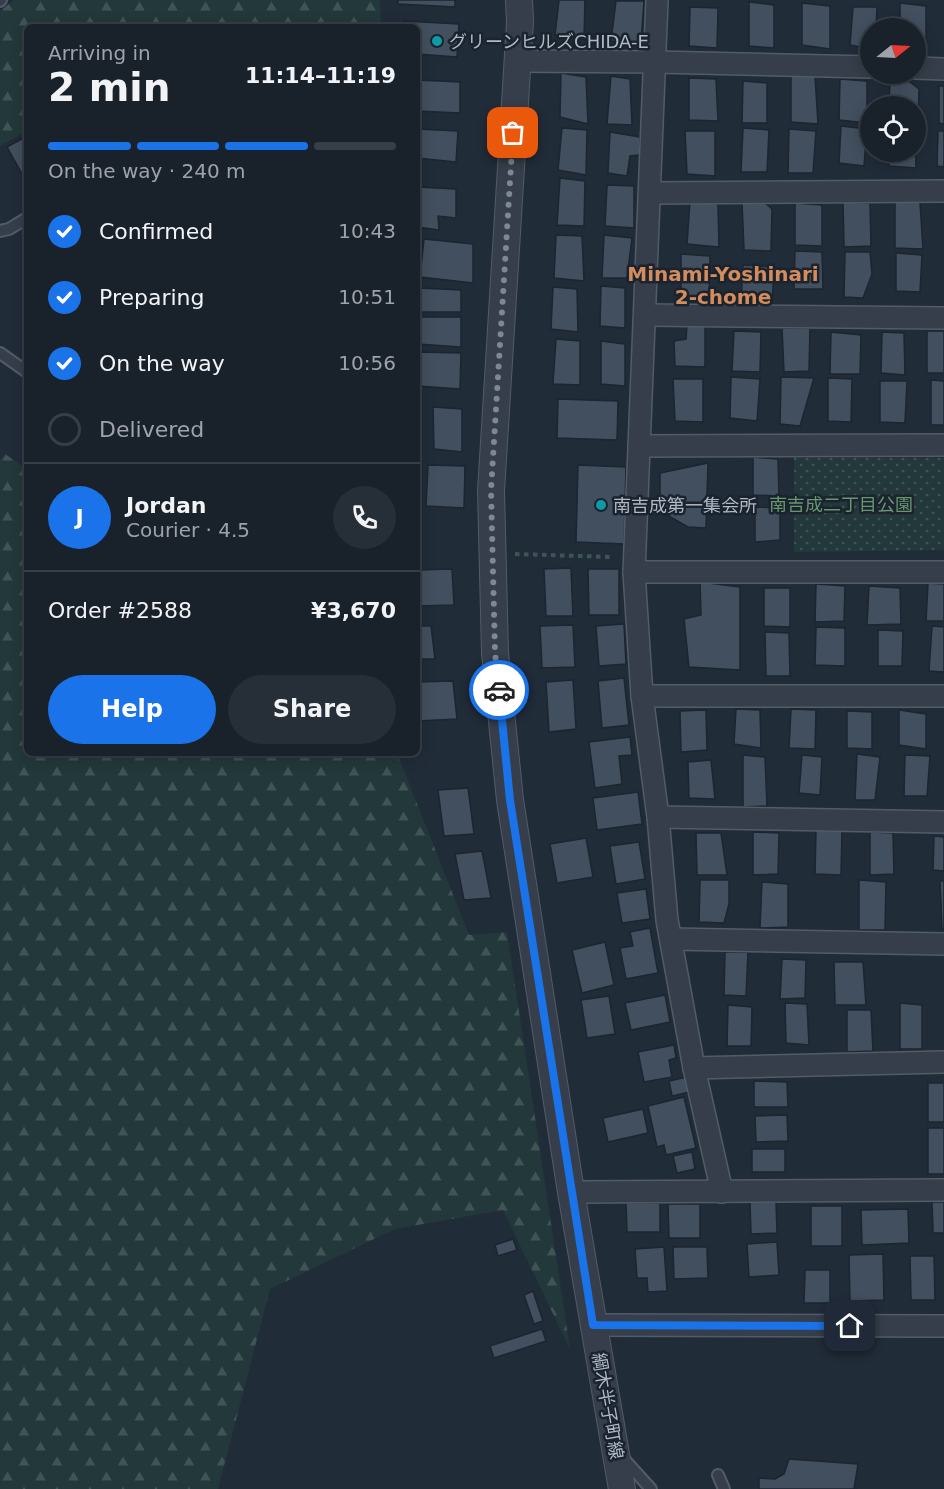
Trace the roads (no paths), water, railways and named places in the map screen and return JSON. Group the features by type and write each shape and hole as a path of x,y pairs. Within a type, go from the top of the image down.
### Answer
{"street":[{"name":"綱木半子町線","path":"519,0 518,62 491,490 495,653 510,800 571,1192 622,1489"},
{"path":"657,0 634,565 642,696 671,939 694,1068 722,1192"},
{"path":"518,62 656,62 860,67"},
{"path":"926,68 944,69"},
{"path":"650,193 944,191"},
{"path":"645,315 944,318"},
{"path":"639,446 944,445"},
{"path":"634,565 944,572"},
{"path":"642,696 944,696"},
{"path":"658,817 944,822"},
{"path":"671,939 944,944"},
{"path":"694,1068 944,1062"},
{"path":"571,1192 944,1190"},
{"path":"593,1325 944,1326"}],"lane":[{"path":"0,231 9,229 24,220"},
{"path":"0,353 24,370"},
{"path":"615,1450 651,1489"},
{"path":"718,1475 723,1489"}],"place":[{"name":"グリーンヒルズCHIDA-E","path":"437,41"},
{"name":"南吉成第一集会所","path":"601,505"}],"district":[{"name":"Minami-Yoshinari 2-chome","path":"723,286"}],"park label":[{"name":"南吉成二丁目公園","path":"841,504"}]}
